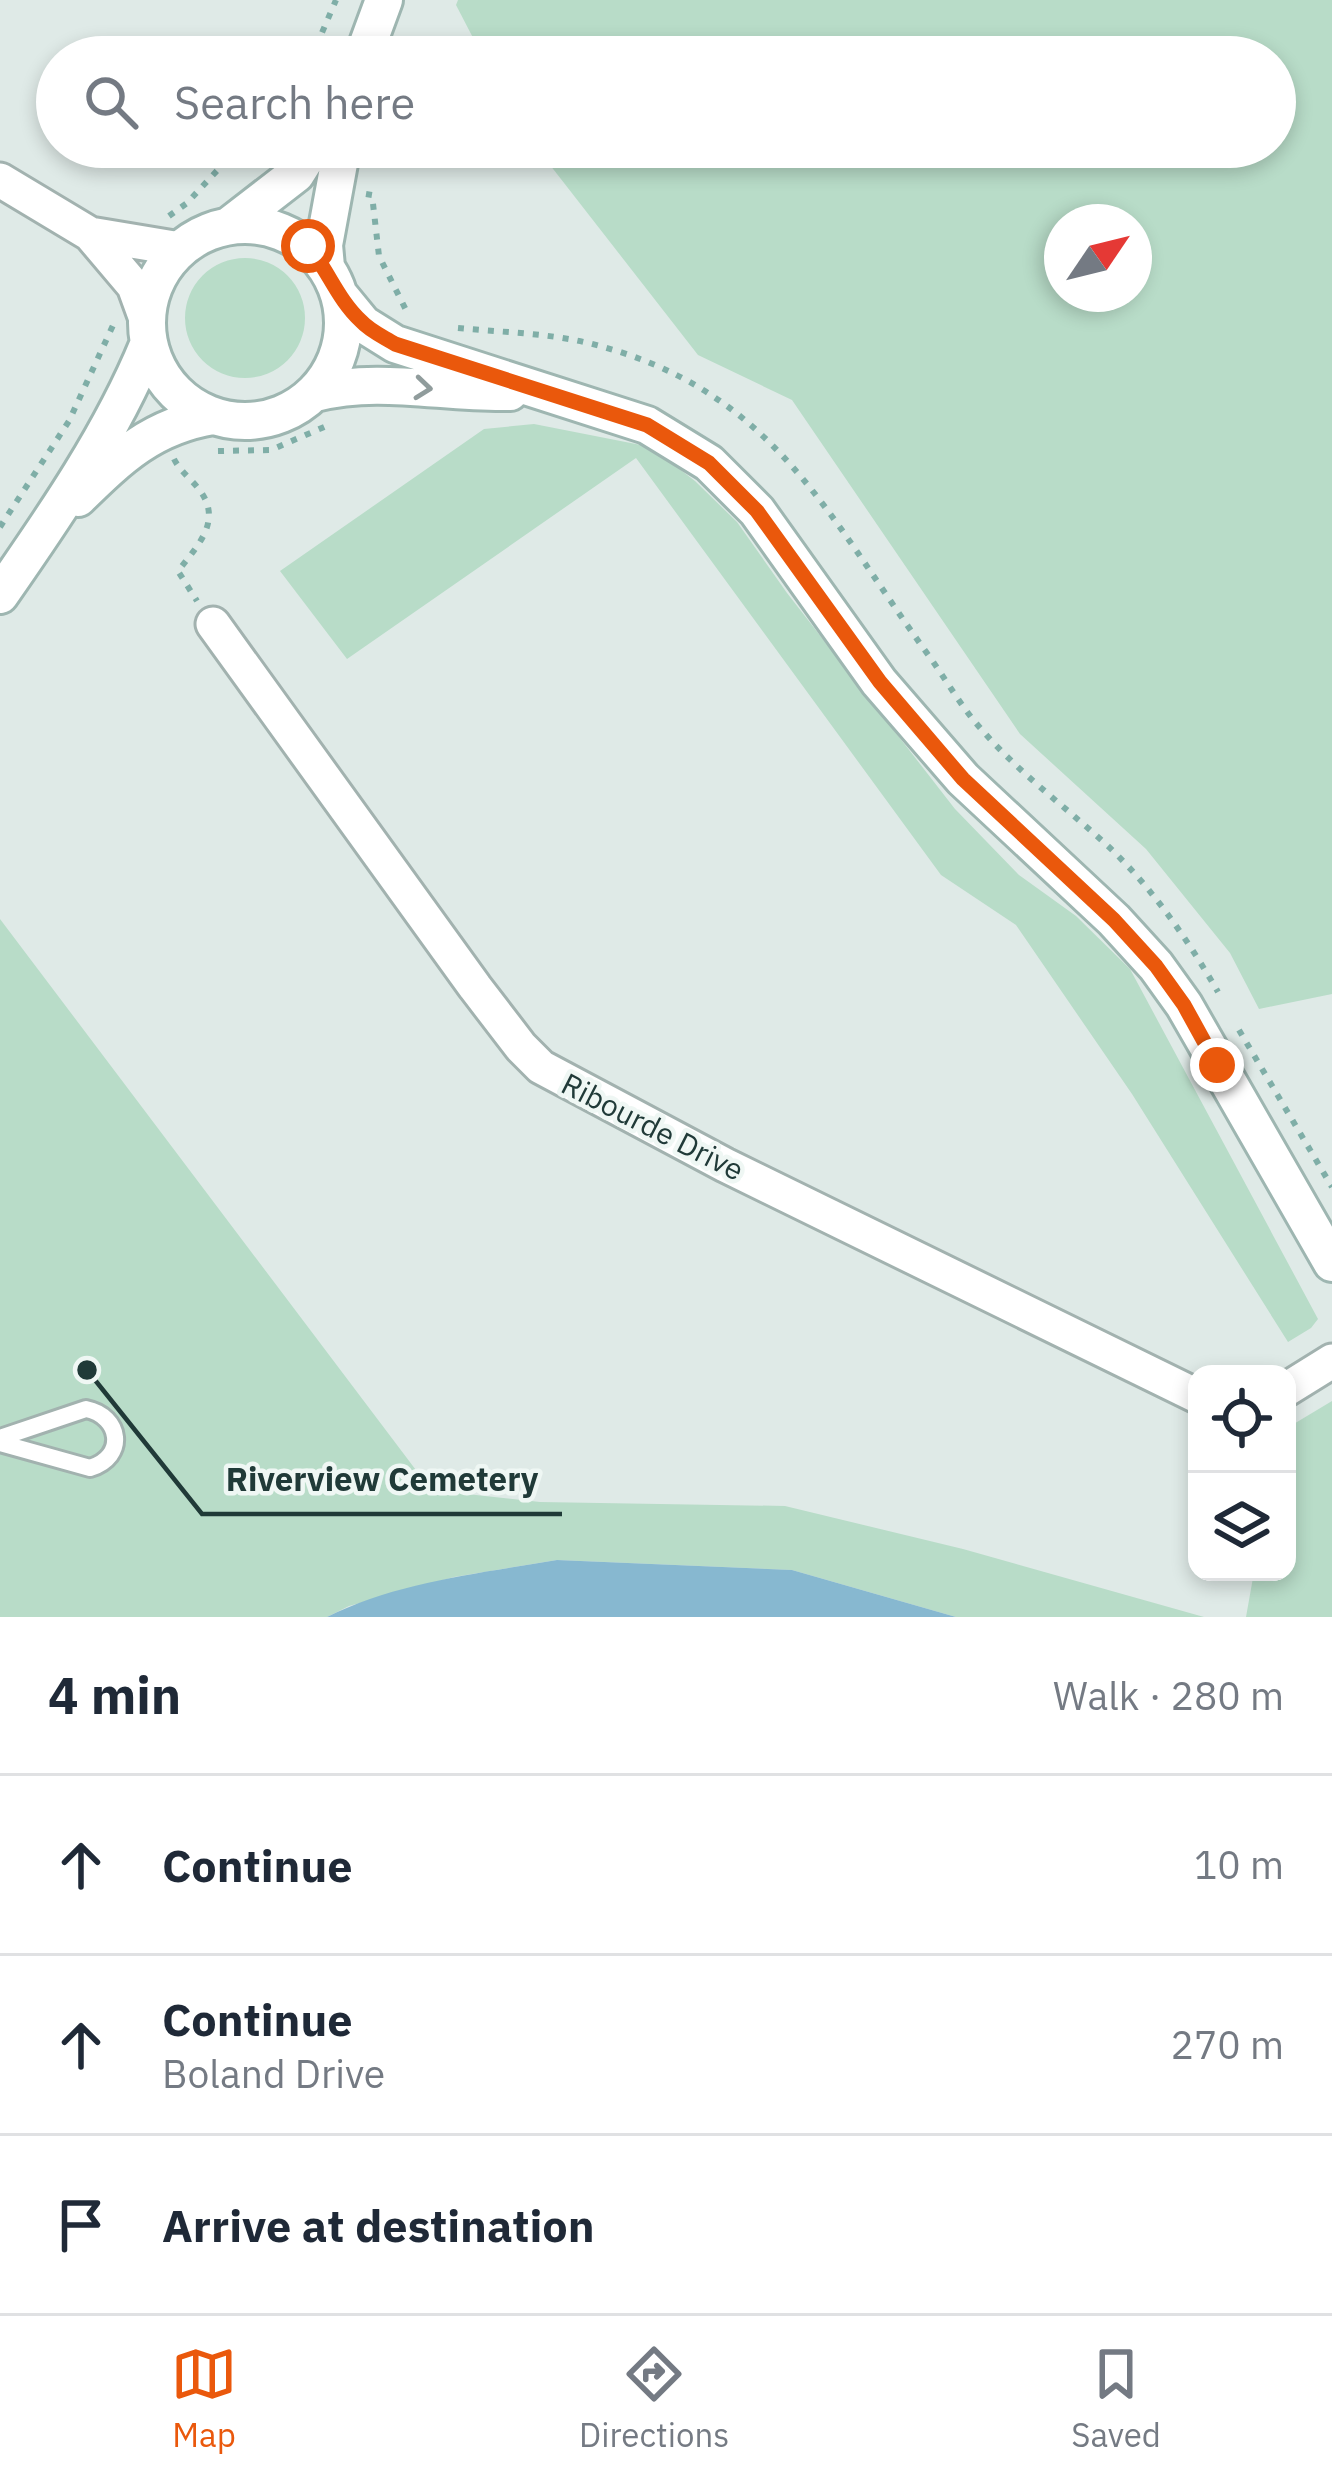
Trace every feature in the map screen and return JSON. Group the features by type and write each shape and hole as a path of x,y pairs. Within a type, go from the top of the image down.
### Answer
{"street":[{"path":"371,36 384,0"},
{"path":"90,234 195,237 230,225 300,168"},
{"path":"45,530 148,436 178,422 212,433 239,422 267,419 292,410 314,393 331,372 344,322 324,245 338,168"},
{"path":"0,180 90,234 134,286 138,326 134,380 45,530 0,595"},
{"path":"230,225 258,225 284,232 308,246 363,324 395,344 647,425 709,463 757,511 880,682 963,779 1114,920 1156,966 1184,1005 1332,1263"},
{"path":"171,234 138,326 161,375 212,433"},
{"path":"314,393 384,383 475,393 532,391"},
{"name":"Ribourde Drive","path":"212,624 475,987 542,1067 725,1165 1188,1392"},
{"path":"1296,1383 1332,1361"}],"lane":[{"path":"86,1409 110,1419 116,1432 110,1458 90,1468 0,1441 86,1409"}],"path":[{"path":"320,36 336,0"},
{"path":"171,234 187,203 220,168"},
{"path":"358,192 372,195 379,256 408,315 424,319"},
{"path":"400,330 408,315"},
{"path":"440,323 581,341 634,357 733,408 775,444 849,540 974,721 1004,755 1112,850 1174,922 1224,1003"},
{"path":"0,527 138,326"},
{"path":"212,433 272,450 343,418"},
{"path":"163,449 201,491 210,509 209,530 178,571 212,624"},
{"path":"174,459 193,454"},
{"path":"1234,1021 1332,1187"}],"green space":[{"path":"458,0 1332,0 1332,994 1259,1009 1230,953 1146,849 1020,734 792,400 698,355 552,168 1296,168 1296,36 472,36 456,5"},
{"path":"245,258 268,263 287,276 300,295 305,318 300,341 287,360 268,373 245,378 222,373 203,360 190,341 185,318 190,295 203,276 222,263"},
{"path":"534,424 651,447 695,481 737,522 955,809 1019,875 1076,916 1130,969 1318,1319 1311,1328 1288,1342 1132,1094 1016,925 941,875 636,458 347,659 280,571 484,429"},
{"path":"0,919 431,1490 540,1502 785,1506 963,1549 1204,1617 956,1617 792,1570 557,1560 454,1577 349,1606 327,1617 0,1617"},
{"path":"1332,1401 1332,1617 1246,1617 1252,1581 1296,1581 1296,1423"}],"water":[{"path":"557,1560 792,1570 956,1617 327,1617 410,1587"}],"place":[{"name":"Riverview Cemetery","path":"87,1370"}],"route":[{"path":"308,246 363,324 395,344 647,425 709,463 757,511 880,682 963,779 1114,920 1156,966 1217,1065"}]}
